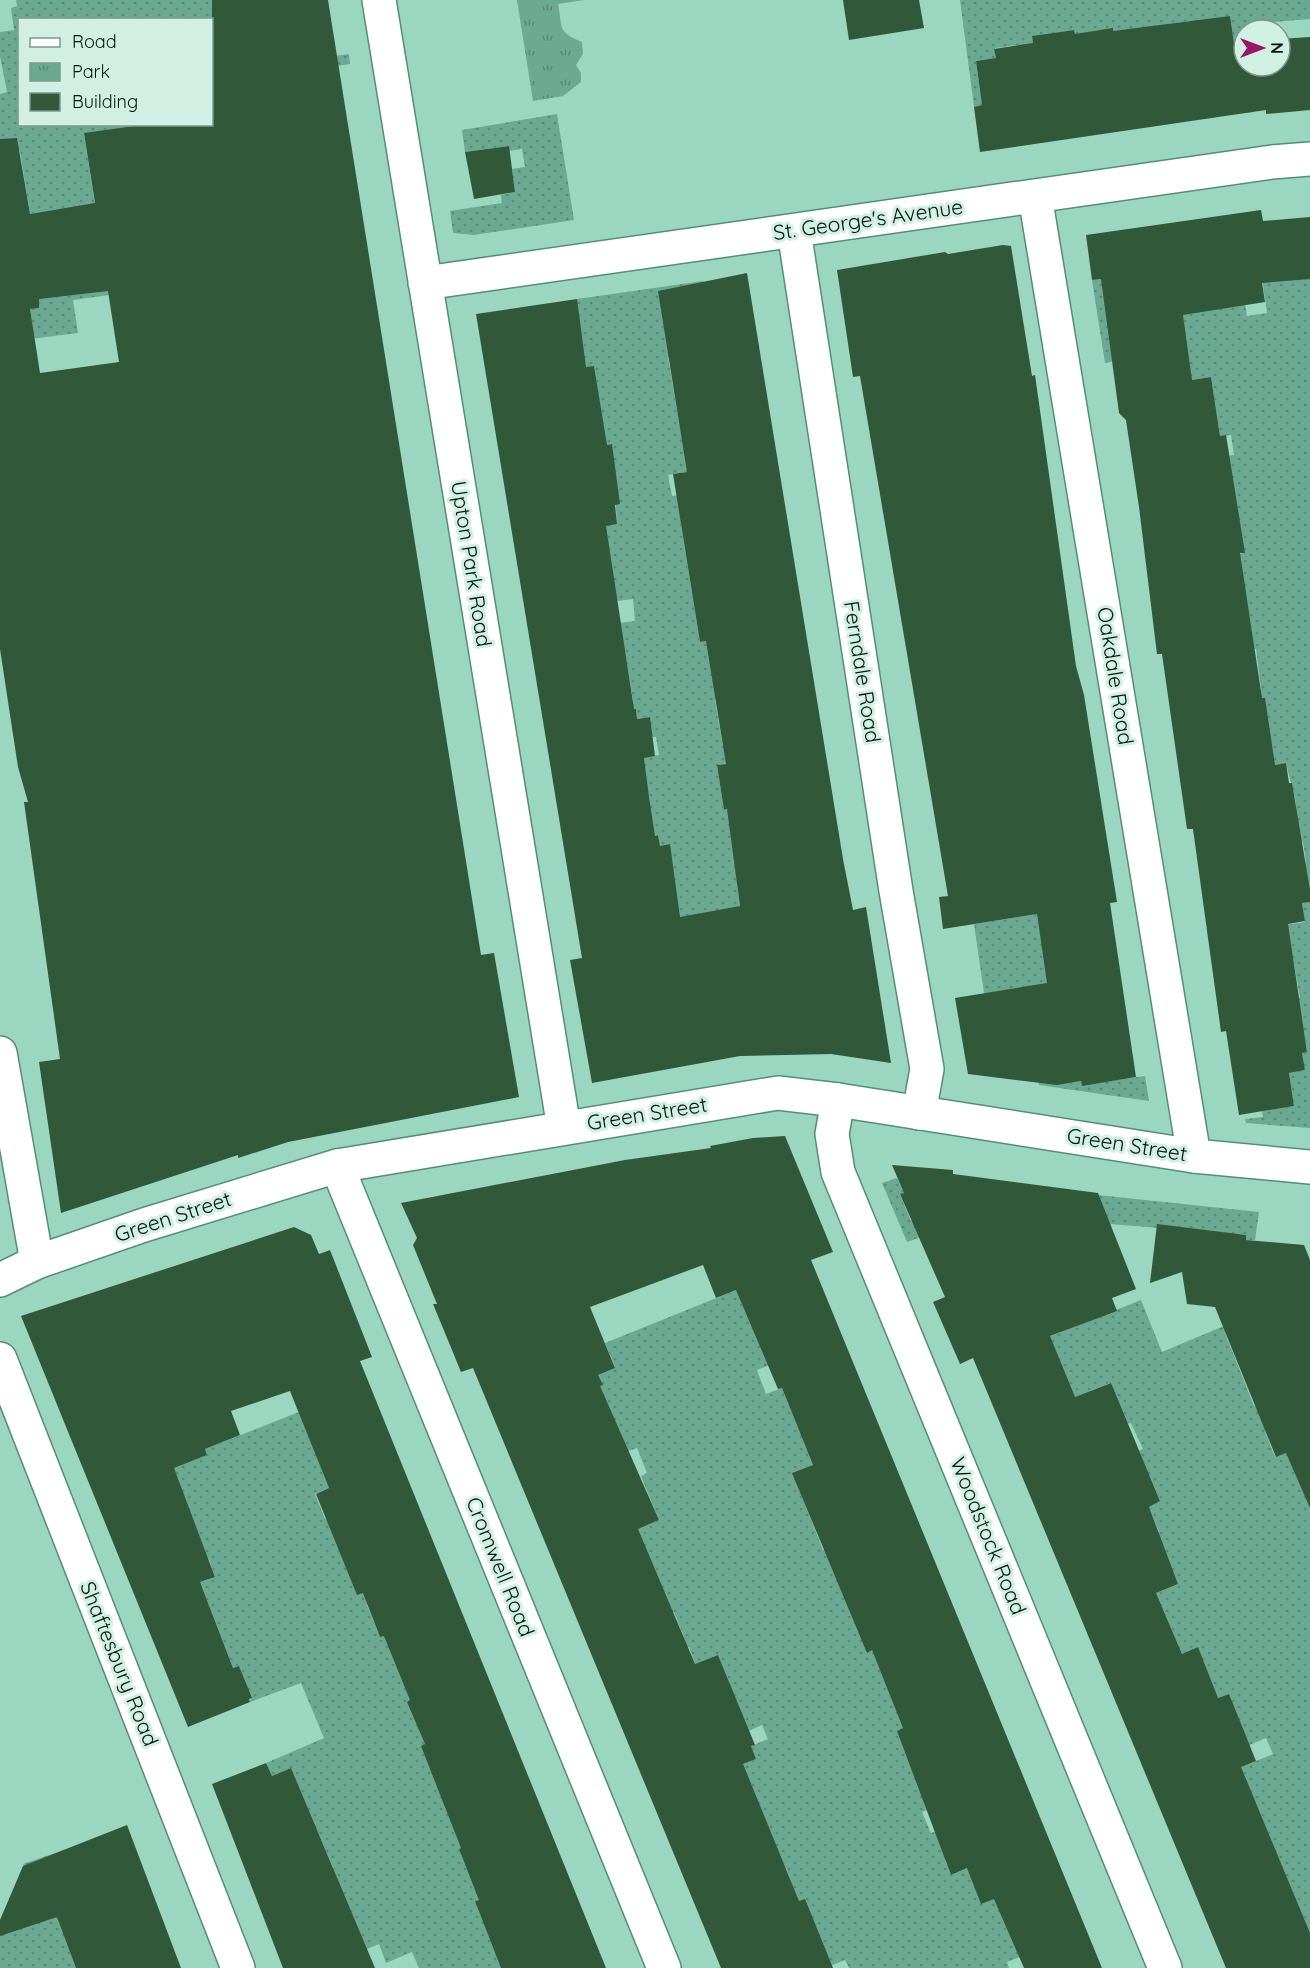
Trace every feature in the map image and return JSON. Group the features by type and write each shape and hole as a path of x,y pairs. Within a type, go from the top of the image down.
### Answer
{"street":[{"name":"Upton Park Road","path":"379,0 564,1128"},
{"name":"St. George's Avenue","path":"425,283 1272,162 1310,159"},
{"name":"Oakdale Road","path":"1035,196 1194,1156"},
{"name":"Ferndale Road","path":"794,231 895,880 927,1069 919,1113"},
{"path":"0,1053 37,1262"},
{"name":"Green Street","path":"0,1280 37,1262 144,1225 337,1166 778,1093 838,1100 1194,1156 1310,1167"},
{"name":"Woodstock Road","path":"838,1100 832,1134 838,1172 1165,1968"},
{"name":"Cromwell Road","path":"337,1166 664,1968"},
{"name":"Shaftesbury Road","path":"0,1359 238,1968"}],"green space":[{"path":"16,0 248,0 242,69 349,54 350,64 213,86 213,18 18,18 18,126 142,126 84,134 109,295 73,300 78,333 6,342 33,331 30,309 39,307 61,209 30,214 20,151 0,153 0,94 7,92 0,56 0,32 14,30 11,8 17,6"},
{"path":"517,0 584,0 558,4 562,28 568,35 582,42 583,54 576,65 581,73 581,82 563,96 533,101"},
{"path":"960,0 1310,0 1310,19 1232,18 1232,30 1230,16 1191,26 1190,21 1141,28 1139,81 1132,29 1113,31 1112,29 1080,65 1074,30 1032,36 1037,70 1025,99 1017,45 995,48 996,58 976,61 982,105 974,107"},
{"path":"1239,78 1250,78 1254,112 1244,113"},
{"path":"557,114 574,220 474,235 453,233 450,211 502,203 501,195 515,192 512,169 525,167 522,149 509,151 508,146 465,152 462,130"},
{"path":"1259,258 1310,279 1310,890 1246,872 1306,862 1303,842 1287,844 1296,803 1286,763 1270,766 1218,697 1261,690 1256,649 1250,649 1252,631 1239,554 1244,553 1200,460 1234,455 1231,435 1220,436 1211,377 1192,380 1114,361 1105,363 1092,280 1101,279 1245,303 1247,316 1267,313"},
{"path":"703,281 704,291 680,355 668,357 686,463 692,471 668,475 672,496 683,495 681,525 700,642 723,638 742,695 715,700 723,747 755,759 717,765 724,810 787,799 766,879 737,884 740,906 674,942 670,844 660,846 658,835 615,842 625,760 659,755 656,737 652,737 649,717 637,719 636,709 592,716 633,701 625,651 583,657 603,625 635,621 633,599 601,603 565,531 617,524 612,444 606,445 594,366 536,375 577,299"},
{"path":"1310,902 1310,1128 1246,1123 1245,1119 1263,1117 1262,1111 1294,1106 1289,1073 1305,1070 1302,1053 1307,1052 1304,1033 1283,1035 1294,999 1300,998 1294,964 1288,965 1255,929 1305,922 1302,903"},
{"path":"1037,914 1058,1049 1055,1085 1081,1081 1082,1085 1145,1076 1149,1101 1039,1085 1036,1060 984,993 974,924"},
{"path":"897,1178 904,1193 900,1195 921,1237 907,1242 882,1183"},
{"path":"1098,1195 1259,1212 1255,1240 1246,1240 1246,1235 1110,1224"},
{"path":"756,1282 778,1362 757,1370 766,1394 782,1388 813,1465 793,1473 823,1550 856,1537 867,1652 872,1650 940,1805 922,1812 931,1833 949,1826 960,1854 945,1860 951,1875 972,1866 997,1898 1044,1948 1007,1962 1009,1968 849,1968 845,1960 825,1968 775,1911 747,1903 792,1884 786,1868 766,1876 728,1770 756,1759 751,1746 768,1739 762,1725 733,1738 707,1691 729,1682 718,1655 695,1664 689,1647 681,1650 677,1640 684,1637 674,1612 666,1616 601,1544 659,1520 641,1476 647,1473 637,1448 628,1451 587,1398 598,1375 615,1367 605,1343"},
{"path":"1141,1300 1162,1352 1283,1301 1286,1308 1225,1333 1254,1406 1266,1402 1276,1426 1265,1431 1275,1457 1286,1453 1310,1503 1310,1934 1256,1803 1227,1815 1241,1767 1273,1754 1266,1738 1233,1752 1235,1710 1228,1694 1172,1717 1168,1708 1214,1688 1198,1648 1182,1654 1160,1603 1125,1606 1178,1584 1167,1559 1104,1555 1159,1532 1149,1507 1160,1501 1150,1476 1117,1460 1143,1449 1131,1423 1127,1424 1110,1383 1075,1397 1011,1352"},
{"path":"299,1412 329,1488 315,1494 325,1519 331,1517 342,1556 357,1594 381,1585 386,1597 367,1605 380,1637 411,1625 437,1690 407,1702 423,1716 463,1847 459,1849 469,1874 496,1893 475,1901 527,1968 419,1968 412,1952 386,1963 379,1944 340,1960 333,1867 317,1830 296,1839 307,1808 291,1768 272,1776 266,1763 324,1738 301,1683 250,1702 251,1698 239,1666 233,1668 202,1587 140,1604 215,1577 209,1559 182,1569 204,1549 173,1468 207,1455 205,1449"},
{"path":"64,1850 67,1858 71,1953 76,1968 0,1968 0,1936 37,1896 23,1864"}],"building":[{"path":"212,0 328,0 481,955 494,953 519,1097 288,1142 238,1158 238,1155 61,1213 39,1062 60,1059 24,802 28,802 18,767 0,649 0,139 17,138 30,214 95,203 84,133 135,126 213,126","holes":["108,291 119,362 40,373 30,309 39,308 39,299"]},
{"path":"843,0 919,0 924,28 849,40"},
{"path":"1230,16 1232,78 1292,78 1292,38 1310,37 1310,110 1266,114 1266,110 980,152 974,107 982,105 976,61 996,58 994,49 1033,43 1032,36 1074,30 1075,34 1113,28 1113,31"},
{"path":"509,146 515,192 474,199 465,152"},
{"path":"1261,210 1263,221 1310,217 1310,279 1262,283 1265,302 1183,315 1192,380 1211,377 1220,436 1226,435 1245,553 1240,553 1262,698 1265,698 1275,765 1286,763 1289,783 1292,783 1310,890 1310,902 1302,903 1305,921 1288,924 1307,1052 1302,1053 1305,1070 1289,1073 1294,1106 1239,1115 1226,1031 1221,1032 1193,829 1187,829 1162,654 1157,654 1126,420 1119,413 1101,279 1092,280 1086,235"},
{"path":"1003,245 1011,246 1032,376 1035,375 1076,666 1084,695 1117,902 1110,903 1136,1077 1082,1086 1081,1081 1057,1085 968,1074 955,998 1047,983 1037,914 943,929 939,897 948,896 860,376 853,377 837,270"},
{"path":"747,273 843,859 853,910 866,907 891,1063 831,1054 740,1056 592,1083 570,960 582,958 476,314 577,299 586,367 594,366 607,445 612,444 620,504 615,505 617,524 606,526 634,709 636,709 637,719 650,717 655,756 644,758 655,836 658,835 660,846 670,844 680,917 740,906 727,809 724,810 717,765 726,764 706,641 700,642 673,474 687,472 658,291"},
{"path":"785,1136 833,1252 811,1260 1102,1968 1024,1968 994,1899 981,1904 967,1868 951,1875 897,1731 903,1728 872,1650 867,1653 792,1473 813,1465 782,1388 778,1389 736,1290 716,1298 703,1265 590,1307 615,1368 598,1375 603,1385 600,1386 659,1520 638,1529 695,1664 718,1655 755,1745 751,1746 756,1759 743,1764 799,1901 805,1899 833,1968 721,1968 473,1368 461,1372 433,1304 437,1304 413,1245 417,1238 401,1203 625,1160 711,1148 710,1146 753,1138"},
{"path":"892,1165 953,1170 953,1174 1098,1193 1136,1289 1112,1298 1117,1311 1050,1336 1075,1397 1111,1383 1160,1501 1149,1507 1178,1584 1156,1593 1182,1654 1198,1647 1218,1698 1229,1694 1256,1761 1241,1767 1310,1933 1310,1968 1226,1968 973,1358 960,1364 933,1302 945,1297 900,1194 904,1193"},
{"path":"1157,1224 1246,1235 1246,1240 1304,1245 1310,1260 1310,1508 1286,1453 1276,1457 1215,1307 1187,1304 1182,1272 1150,1283"},
{"path":"294,1227 311,1235 319,1254 330,1250 372,1357 360,1361 606,1968 501,1968 475,1901 479,1900 459,1849 461,1848 421,1746 425,1744 407,1702 410,1700 384,1636 380,1637 363,1593 357,1595 316,1494 329,1488 290,1391 231,1411 240,1435 205,1449 207,1455 174,1468 215,1577 200,1582 233,1668 239,1666 252,1698 249,1699 250,1702 188,1727 21,1316"},
{"path":"266,1763 272,1776 291,1768 375,1968 283,1968 212,1784"},
{"path":"127,1825 181,1968 76,1968 57,1917 0,1936 0,1920 23,1866"}]}
